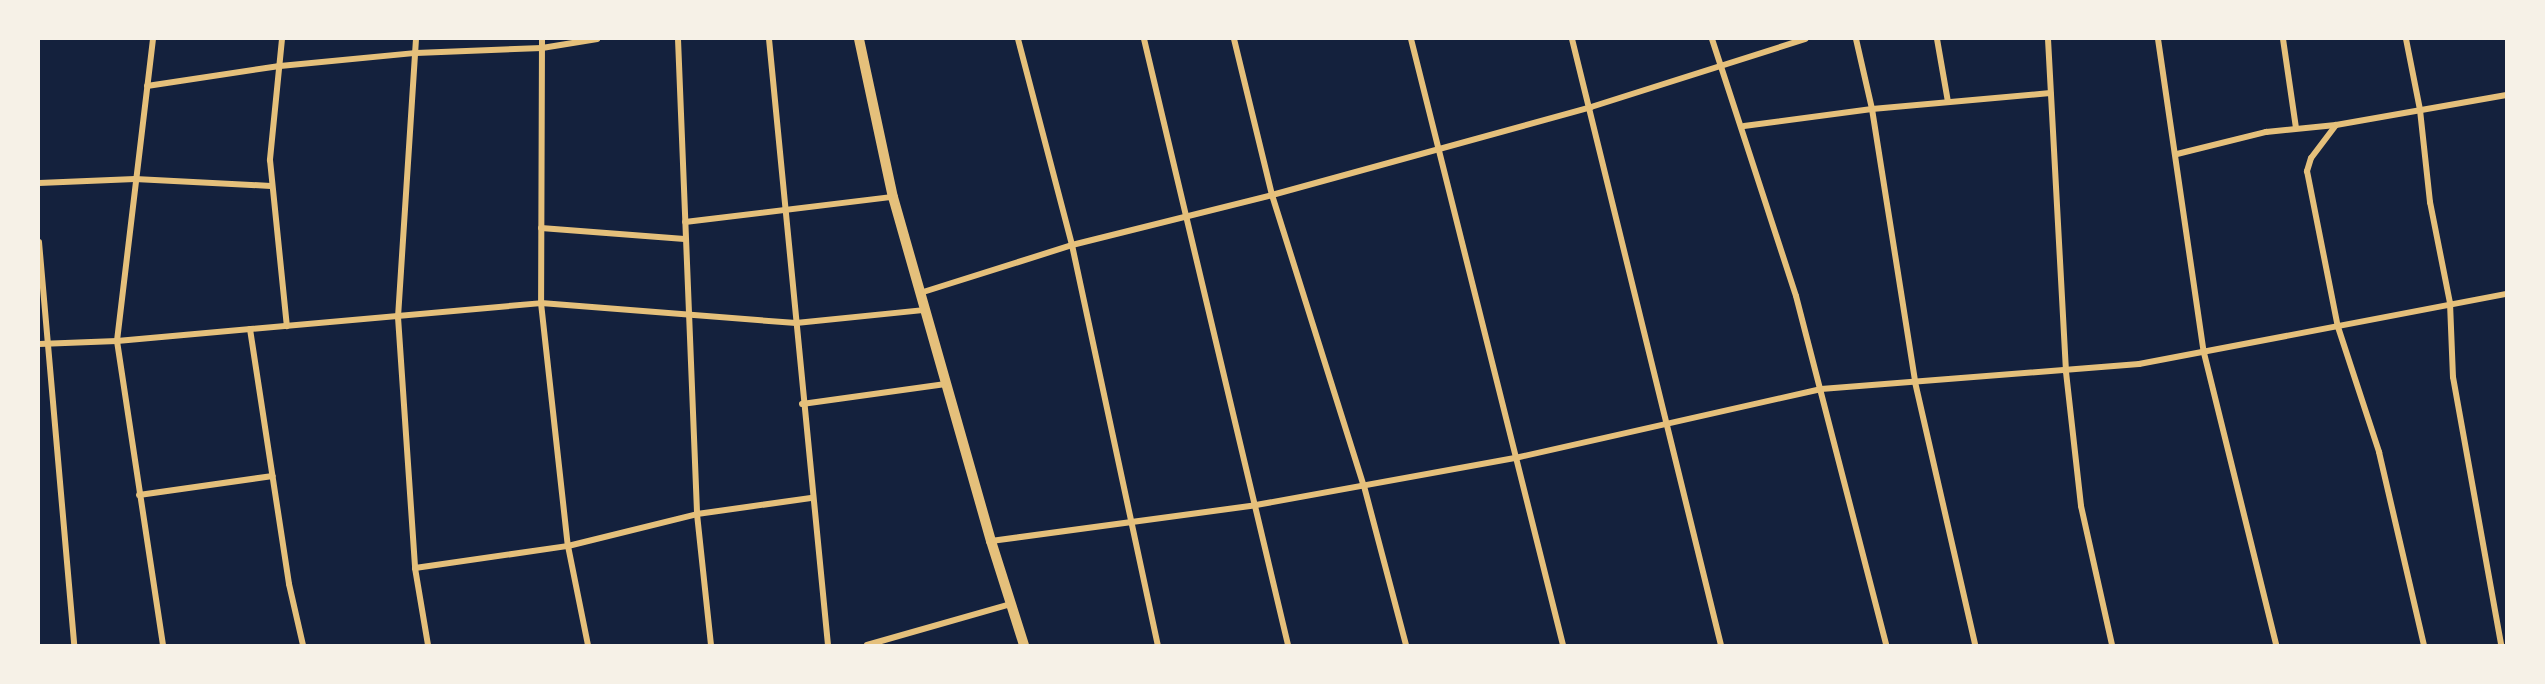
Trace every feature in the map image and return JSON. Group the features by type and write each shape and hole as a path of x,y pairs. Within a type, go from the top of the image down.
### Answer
{"street":[{"path":"153,39 117,341 163,645"},
{"path":"282,39 270,160 287,326"},
{"path":"416,39 398,317 415,568 428,645"},
{"path":"542,39 541,303 568,546 588,645"},
{"path":"147,86 280,66 416,53 542,48 597,39"},
{"path":"678,39 696,514 711,645"},
{"path":"769,39 783,213 828,645"},
{"path":"858,39 893,197 991,541 1024,645"},
{"path":"1018,39 1072,245 1158,645"},
{"path":"1144,39 1288,645"},
{"path":"1234,39 1272,195 1364,486 1406,645"},
{"path":"1411,39 1441,147 1515,458 1563,645"},
{"path":"1572,39 1591,107 1665,422 1721,645"},
{"path":"1712,39 1723,63 1743,126 1821,389 1887,645"},
{"path":"920,293 1072,245 1186,218 1591,107 1723,63 1806,39"},
{"path":"1856,39 1872,109 1916,382 1975,645"},
{"path":"1938,39 1948,102"},
{"path":"2048,39 2066,372 2081,506 2112,645"},
{"path":"2158,39 2204,352 2276,645"},
{"path":"2283,39 2296,128"},
{"path":"2406,39 2420,110 2430,202 2451,303 2454,377 2501,645"},
{"path":"1743,126 1872,109 2050,93"},
{"path":"2176,154 2296,128 2336,125 2506,95"},
{"path":"2336,125 2311,158 2307,171 2338,327 2379,452 2424,645"},
{"path":"39,183 135,179 271,186"},
{"path":"685,222 783,213 893,197"},
{"path":"541,228 685,239"},
{"path":"39,242 43,345 74,645"},
{"path":"991,541 1256,505 1364,486 1515,458 1665,422 1821,389 2066,372 2204,352 2506,294"},
{"path":"43,345 250,330 541,303 796,323 925,310"},
{"path":"250,330 289,584 303,645"},
{"path":"802,404 946,384"},
{"path":"139,495 273,476"},
{"path":"415,568 568,546 696,514 811,498"},
{"path":"867,645 1011,604"}]}
